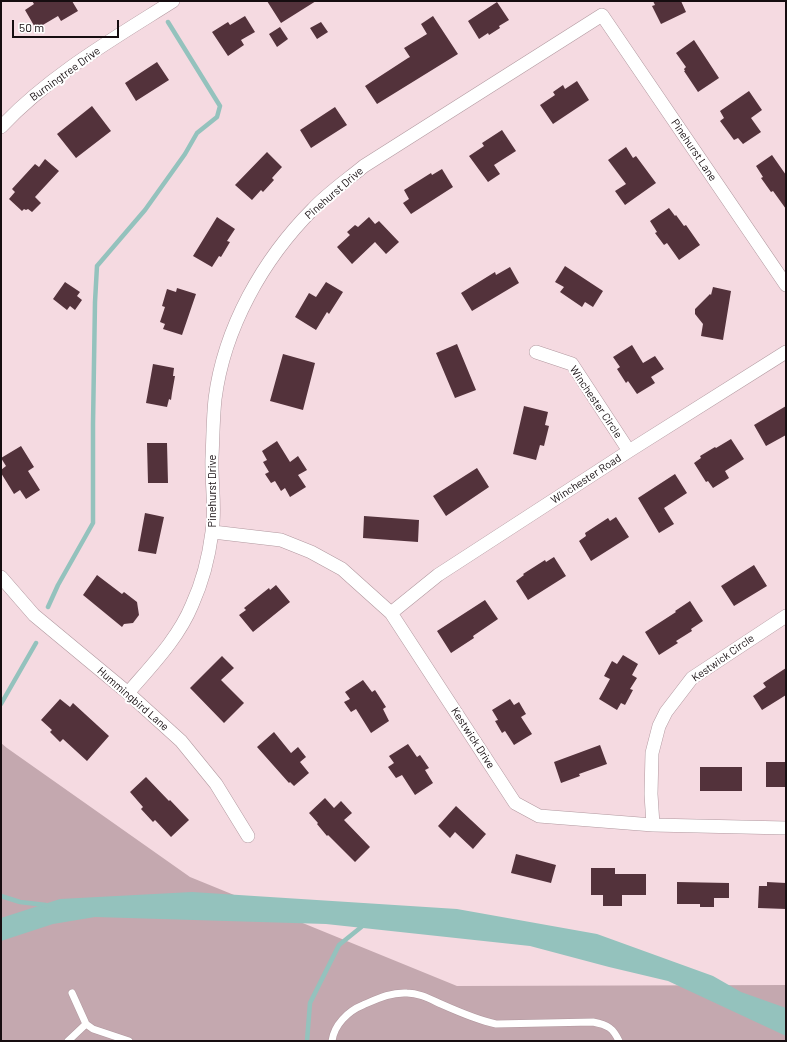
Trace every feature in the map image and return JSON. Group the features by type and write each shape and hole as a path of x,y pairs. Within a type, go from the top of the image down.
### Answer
{"street":[{"name":"Burningtree Drive","path":"1,128 12,115 42,88 76,63 173,1"},
{"name":"Pinehurst Lane","path":"602,15 786,285"},
{"name":"Pinehurst Drive","path":"128,693 169,645 192,605 204,571 212,532 212,452 215,400 220,374 229,341 246,301 287,237 313,208 364,166 602,15"},
{"name":"Winchester Circle","path":"536,352 572,364 629,451"},
{"name":"Winchester Road","path":"391,613 438,575 629,451 786,352"},
{"name":"Kestwick Drive","path":"212,532 281,540 311,552 342,569 391,613 515,803 539,816 653,825 786,828"},
{"name":"Hummingbird Lane","path":"1,577 34,615 128,693 181,742 216,784 248,836"},
{"name":"Kestwick Circle","path":"653,825 651,794 652,752 659,726 666,712 692,678 786,616"}],"lane":[{"path":"72,993 86,1024 94,1029 129,1041"},
{"path":"332,1041 339,1025 349,1013 360,1006 381,998 394,994 407,993 423,996 481,1021 496,1024 594,1022 604,1024 612,1030 619,1041"},
{"path":"68,1041 86,1024"}],"shaded area":[{"path":"1,743 190,877 457,986 786,985 786,1041 1,1041"}],"water":[{"path":"192,892 457,909 597,934 713,976 741,992 786,1008 786,1036 668,981 530,946 326,924 95,917 53,924 1,941 1,918 60,899"}],"building":[{"path":"32,1 72,1 78,11 61,21 58,16 36,29 25,10 34,4"},
{"path":"267,1 316,1 281,23"},
{"path":"653,1 681,1 686,12 661,24 652,6 655,5"},
{"path":"497,2 509,20 489,35 488,33 479,39 468,21"},
{"path":"245,16 255,32 241,40 244,45 228,56 212,32 228,22 230,25"},
{"path":"433,16 458,54 377,104 365,86 410,57 404,48 427,34 421,24"},
{"path":"321,22 328,32 317,39 310,28"},
{"path":"280,27 288,39 277,47 269,34"},
{"path":"694,40 719,78 698,92 684,71 686,67 676,53"},
{"path":"157,62 169,80 136,101 125,83"},
{"path":"577,81 589,100 553,124 540,105 555,95 553,92 563,85 565,89"},
{"path":"749,91 762,110 751,118 761,132 743,144 738,138 734,140 720,121 724,118 720,111"},
{"path":"92,106 111,131 76,158 57,134"},
{"path":"335,107 347,125 311,148 300,130"},
{"path":"502,130 516,151 494,165 500,174 488,182 469,156 484,146 482,143"},
{"path":"626,147 633,158 636,156 656,183 625,205 615,191 626,184 608,160"},
{"path":"267,152 282,167 272,178 274,180 263,192 261,190 252,200 235,185"},
{"path":"772,155 786,175 786,209 761,178 763,177 756,166"},
{"path":"45,159 59,171 35,197 41,203 32,212 28,209 24,209 22,211 9,199 15,192 12,189 35,164 39,167"},
{"path":"442,169 453,187 411,214 403,203 409,199 404,190 431,173 432,175"},
{"path":"669,208 684,226 686,225 700,245 679,260 667,243 664,245 655,233 657,232 650,221"},
{"path":"217,217 235,229 227,241 230,242 221,257 219,256 212,267 193,256"},
{"path":"369,217 375,224 379,221 399,242 386,254 375,242 352,264 337,247 350,235 347,232 355,225 358,227"},
{"path":"565,266 603,291 593,307 585,302 582,307 560,292 564,287 555,282"},
{"path":"510,267 519,283 472,311 461,293 495,272 496,275"},
{"path":"65,282 80,292 77,296 82,300 75,310 70,306 67,310 53,299"},
{"path":"326,282 343,292 329,314 327,312 316,330 295,317 309,293 316,297"},
{"path":"713,287 731,291 723,340 701,336 703,324 695,314 695,309 710,294 711,295"},
{"path":"177,288 196,294 182,335 163,329 165,324 160,322 165,307 162,306 167,289 176,292"},
{"path":"457,344 476,390 455,398 436,353"},
{"path":"632,345 643,363 655,356 664,369 651,377 655,383 637,394 628,381 626,383 617,369 620,367 613,357"},
{"path":"283,354 315,363 303,410 270,401"},
{"path":"153,364 174,368 173,376 175,376 171,400 169,399 167,407 146,403"},
{"path":"524,406 548,412 545,425 549,426 544,446 540,445 536,460 513,454"},
{"path":"786,406 786,435 766,446 754,425"},
{"path":"731,439 744,459 725,471 729,478 713,488 708,481 706,482 694,463 701,458 700,456"},
{"path":"277,441 290,462 298,456 307,470 298,475 306,487 290,497 285,488 281,491 275,481 271,483 265,474 269,472 263,462 267,460 262,451"},
{"path":"147,443 167,443 168,483 148,483"},
{"path":"21,446 34,467 28,471 40,490 26,499 20,490 14,494 1,473 1,470 6,466 1,458"},
{"path":"477,468 489,487 446,516 433,496"},
{"path":"675,474 687,493 664,508 674,524 659,533 638,498"},
{"path":"145,513 164,517 156,554 138,551"},
{"path":"364,516 419,520 418,542 363,538"},
{"path":"616,517 629,537 591,561 579,541 586,536 585,533 608,518 610,521"},
{"path":"554,557 566,576 528,600 516,581 524,575 523,574 545,560 546,562"},
{"path":"754,565 767,586 734,606 721,586"},
{"path":"97,575 122,594 124,592 137,602 139,615 133,623 124,624 122,627 83,595"},
{"path":"276,585 290,602 253,632 239,615 246,610 244,608 269,588 270,590"},
{"path":"485,600 498,619 473,636 474,638 451,653 437,631"},
{"path":"690,601 703,621 691,629 692,631 676,641 678,643 659,655 645,632"},
{"path":"623,655 638,664 632,675 637,678 630,689 633,690 625,705 621,703 617,710 599,699 610,679 604,676 612,661 617,664"},
{"path":"222,656 234,668 221,680 244,703 224,723 190,688"},
{"path":"786,668 786,695 762,710 753,696 766,687 763,683"},
{"path":"363,680 372,692 375,690 386,707 383,709 389,721 371,733 356,709 351,712 344,702 350,699 345,692"},
{"path":"60,699 70,707 73,703 109,736 87,761 63,739 60,742 50,732 52,730 41,720"},
{"path":"510,699 514,705 519,702 526,714 521,717 532,734 514,745 505,731 502,733 495,721 498,720 492,710"},
{"path":"274,732 291,753 298,747 306,757 300,762 309,773 294,786 290,782 289,783 257,747"},
{"path":"408,744 417,757 420,755 429,768 425,770 433,783 415,795 402,775 396,778 388,767 394,763 389,756"},
{"path":"600,745 607,764 579,774 580,776 561,783 554,762"},
{"path":"766,762 786,762 786,787 766,787"},
{"path":"700,767 742,767 742,791 700,791"},
{"path":"146,777 189,820 171,837 155,820 153,822 141,809 143,807 130,792"},
{"path":"325,798 334,808 341,801 352,813 344,820 370,847 355,862 328,835 327,836 309,813"},
{"path":"456,806 486,834 473,849 455,832 450,838 438,826"},
{"path":"516,854 556,865 551,883 511,873"},
{"path":"591,868 615,868 615,874 646,874 646,895 622,895 622,906 603,906 603,895 591,895"},
{"path":"677,882 729,883 729,898 714,898 714,907 700,907 700,904 677,904"},
{"path":"767,882 786,883 786,909 758,908 759,886 767,886"}],"waterway":[{"path":"48,607 58,585 93,523 93,424 97,266 145,210 185,154 197,133 217,117 220,106 168,22"},
{"path":"1,704 36,643"},
{"path":"1,896 20,902 46,905"},
{"path":"307,1041 310,1003 339,945 365,924"}]}
